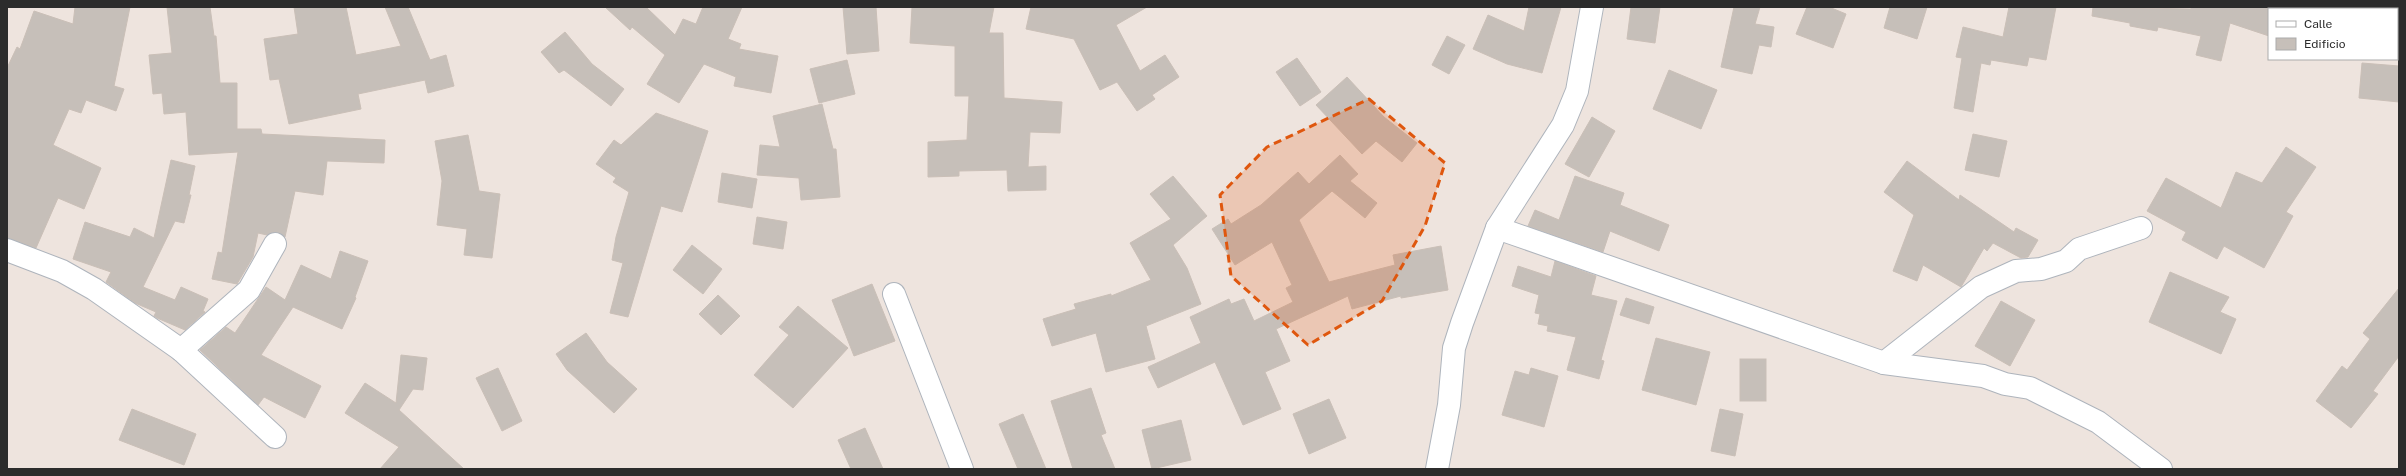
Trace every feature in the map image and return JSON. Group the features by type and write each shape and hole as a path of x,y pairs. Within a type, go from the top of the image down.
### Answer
{"street":[{"path":"1437,469 1449,405 1454,348 1462,322 1497,228 1563,125 1577,92 1592,7"},
{"path":"1497,228 1884,363 1983,376 2005,384 2030,388 2098,422 2161,469"},
{"path":"1884,363 1981,287 2016,272 2041,269 2066,261 2079,249 2141,228"},
{"path":"180,350 249,290 275,244"},
{"path":"7,250 62,271 94,289 180,350 274,437"},
{"path":"894,294 962,469"}],"highlighted area":[{"path":"1369,99 1445,163 1425,226 1382,301 1308,345 1231,276 1220,195 1267,147"}],"building":[{"path":"75,7 130,7 114,86 124,89 116,111 86,100 81,113 69,109 53,145 101,168 84,209 58,198 36,248 7,238 7,68 17,47 20,49 34,11 73,24"},
{"path":"167,7 210,7 214,36 216,36 220,83 237,83 237,129 261,129 262,134 385,140 384,163 327,161 323,195 295,191 285,237 275,232 267,235 258,233 253,257 237,284 212,279 218,252 222,253 238,152 189,155 186,112 164,114 162,93 153,94 149,55 172,53"},
{"path":"294,7 346,7 356,55 401,46 385,7 408,7 430,60 446,55 454,86 428,93 425,80 358,94 361,109 289,124 279,79 270,80 264,39 298,34"},
{"path":"605,7 646,7 675,35 683,19 696,24 703,7 742,7 728,39 741,44 739,49 778,56 771,93 734,86 736,77 704,64 679,103 647,84 665,55 632,27 630,30"},
{"path":"843,7 876,7 879,51 847,54"},
{"path":"912,7 994,7 989,33 1003,33 1004,98 1062,102 1060,133 1030,132 1028,167 1046,166 1046,190 1008,191 1007,170 959,171 959,176 928,177 928,142 967,140 969,96 955,96 955,46 910,43"},
{"path":"1031,7 1147,7 1116,25 1140,71 1165,55 1179,77 1152,95 1155,99 1137,111 1117,82 1100,90 1074,39 1026,29"},
{"path":"1529,7 1561,7 1542,73 1507,64 1473,49 1488,15 1524,31"},
{"path":"1631,7 1660,7 1655,43 1627,39"},
{"path":"1734,7 1760,7 1755,24 1774,27 1771,47 1759,45 1752,74 1721,67"},
{"path":"1807,7 1829,7 1846,14 1833,48 1796,34"},
{"path":"1890,7 1927,7 1917,39 1884,28"},
{"path":"2009,7 2056,7 2046,60 2029,57 2027,66 1991,60 1990,65 1981,63 1973,112 1954,108 1962,58 1956,57 1963,27 2003,37"},
{"path":"2093,7 2191,9 2191,7 2269,7 2268,36 2230,23 2221,61 2196,55 2201,36 2158,27 2157,31 2130,26 2130,23 2092,16"},
{"path":"565,32 592,64 624,89 611,106 564,70 559,73 541,52"},
{"path":"1447,36 1465,45 1449,74 1432,65"},
{"path":"1297,58 1321,92 1300,106 1276,72"},
{"path":"847,60 855,94 819,103 810,69"},
{"path":"2362,63 2399,66 2399,102 2359,98"},
{"path":"1669,70 1717,90 1701,129 1653,109"},
{"path":"1347,77 1384,117 1417,143 1402,162 1376,141 1362,154 1316,105"},
{"path":"822,104 833,149 836,149 840,197 801,200 799,178 757,175 760,145 780,147 773,116"},
{"path":"656,113 708,131 682,212 661,206 628,317 610,313 623,263 612,260 616,237 629,192 613,182 616,178 596,164 614,140 621,145"},
{"path":"1592,117 1615,131 1589,177 1565,164"},
{"path":"1973,134 2007,141 1999,177 1965,170"},
{"path":"468,135 479,191 500,194 492,258 464,255 467,229 437,225 442,181 435,141"},
{"path":"2286,147 2316,167 2286,212 2293,216 2264,268 2224,246 2217,259 2182,240 2186,232 2147,211 2166,178 2221,208 2236,172 2262,183"},
{"path":"1340,155 1358,174 1350,181 1377,203 1365,218 1332,191 1299,220 1329,282 1395,265 1393,255 1441,246 1448,290 1401,298 1401,296 1352,309 1348,296 1276,329 1290,361 1265,372 1281,409 1243,425 1215,362 1158,388 1148,367 1201,343 1190,317 1229,299 1231,304 1244,299 1254,321 1293,302 1286,288 1292,285 1272,242 1235,265 1212,229 1228,219 1231,224 1261,205 1298,172 1309,184"},
{"path":"171,160 195,166 189,195 191,195 184,223 175,221 143,287 175,300 181,287 208,299 203,311 205,312 185,330 157,318 154,316 156,312 135,303 106,282 111,272 73,259 85,222 130,237 134,228 154,238"},
{"path":"1907,161 1959,200 1960,195 2014,232 2016,228 2038,240 2028,257 2021,258 1993,243 1987,251 1984,248 1961,287 1923,265 1917,281 1893,271 1914,215 1884,192"},
{"path":"722,173 757,179 752,208 718,202"},
{"path":"1173,176 1207,216 1173,245 1187,268 1201,304 1146,326 1155,359 1106,372 1096,333 1052,346 1043,319 1076,309 1074,304 1111,294 1111,296 1151,280 1130,243 1171,219 1150,194"},
{"path":"1575,176 1624,193 1620,205 1669,225 1659,251 1610,231 1603,252 1528,226 1535,210 1559,220"},
{"path":"757,217 787,222 783,249 753,244"},
{"path":"692,245 722,269 703,294 673,270"},
{"path":"340,251 368,261 355,297 356,298 342,329 293,307 261,355 321,386 305,418 264,397 258,405 200,350 226,327 235,333 266,287 285,300 301,265 331,279"},
{"path":"1555,261 1596,276 1591,295 1617,301 1601,360 1604,361 1599,379 1567,370 1576,337 1547,331 1548,326 1538,324 1540,314 1535,313 1539,295 1512,286 1518,266 1551,277"},
{"path":"2170,272 2229,297 2220,312 2236,319 2221,354 2149,322"},
{"path":"872,284 895,341 854,356 832,300"},
{"path":"2399,288 2399,356 2373,391 2378,394 2351,428 2316,401 2342,366 2347,370 2370,339 2363,333"},
{"path":"718,295 740,316 721,335 699,314"},
{"path":"1626,298 1654,307 1649,324 1620,315"},
{"path":"2001,301 2035,320 2010,366 1975,346"},
{"path":"798,306 848,348 793,408 754,375 789,335 779,327"},
{"path":"586,333 607,362 637,389 614,413 567,370 556,354"},
{"path":"1656,338 1710,352 1696,405 1642,390"},
{"path":"401,355 427,358 423,390 413,389 399,410 464,469 380,469 399,447 345,413 365,383 396,403"},
{"path":"1740,359 1766,359 1766,401 1740,401"},
{"path":"498,368 522,421 502,431 476,378"},
{"path":"1531,368 1558,376 1544,427 1502,415 1515,371 1529,375"},
{"path":"1091,388 1106,433 1101,435 1115,469 1073,469 1051,401"},
{"path":"1329,399 1346,438 1309,454 1293,414"},
{"path":"132,409 196,434 184,465 119,440"},
{"path":"1720,409 1743,414 1735,456 1711,451"},
{"path":"1023,414 1046,469 1018,469 999,424"},
{"path":"1181,420 1191,460 1152,469 1142,430"},
{"path":"865,428 883,469 851,469 838,440"}]}
